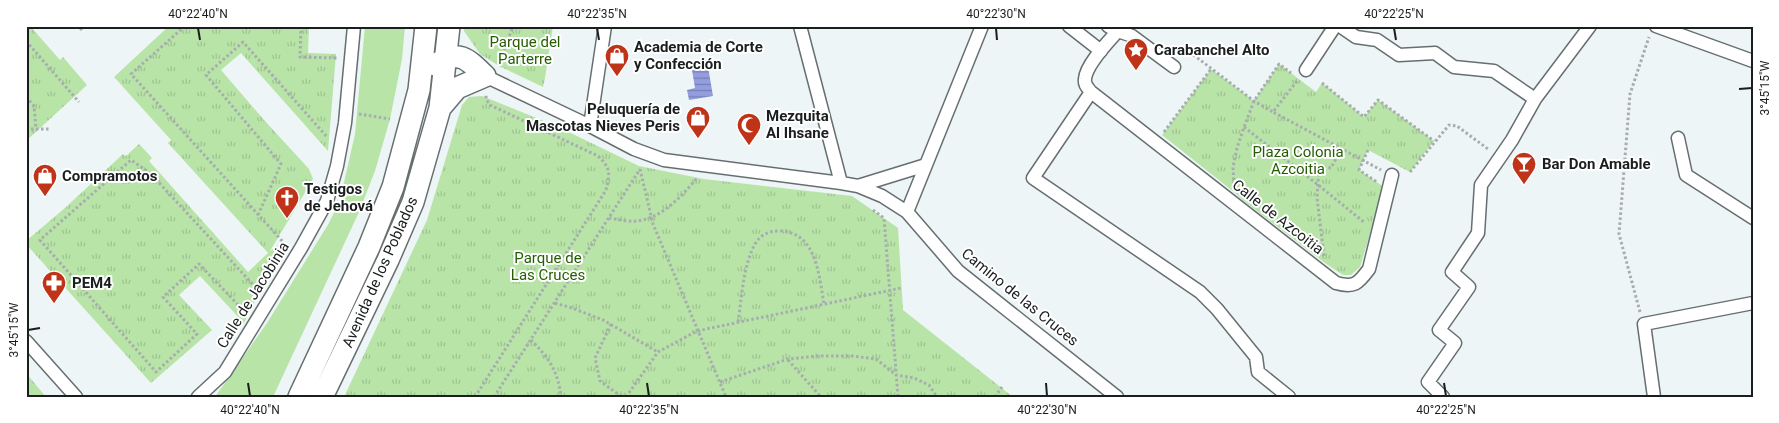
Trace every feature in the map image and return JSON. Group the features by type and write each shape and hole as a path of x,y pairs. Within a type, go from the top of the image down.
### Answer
{"main road":[{"name":"Avenida de los Poblados","path":"298,397 369,247 394,186 419,90 426,26"},
{"name":"Avenida de los Poblados","path":"322,397 388,260 413,202 440,108 449,26"},
{"path":"419,90 433,66 447,56 458,56 471,62 490,78"},
{"path":"440,108 457,88 490,78"}],"street":[{"name":"Calle de Jacobinia","path":"198,397 225,372 301,248 326,200 337,166 345,123 354,26"},
{"path":"590,126 604,26"},
{"path":"800,26 841,183"},
{"path":"907,212 982,26"},
{"path":"1069,26 1101,51"},
{"path":"1302,74 1335,26"},
{"path":"1340,26 1356,36 1377,40 1399,55 1435,53 1454,67 1494,71 1535,99"},
{"path":"1443,397 1428,382 1455,342 1439,330 1469,287 1452,272 1478,233 1481,184 1512,140 1535,99 1590,26"},
{"path":"1174,67 1132,36 1112,29 1084,78 1085,85 1092,92 1032,178 1200,292 1217,309 1256,357 1258,372 1289,397"},
{"path":"1653,29 1753,61"},
{"path":"490,78 634,149 664,160 858,186 926,165"},
{"name":"Calle de Azcoitia","path":"1092,92 1336,283 1348,286 1360,282 1368,269 1392,175"},
{"path":"1678,138 1686,175 1753,218"},
{"name":"Camino de las Cruces","path":"858,186 882,196 907,212 958,271 1117,397"},
{"path":"1654,397 1644,324 1753,303"},
{"path":"26,341 76,397"}],"path":[{"path":"77,26 80,30 84,26"},
{"path":"184,26 131,74 283,242"},
{"path":"300,26 300,57 341,59"},
{"path":"475,397 606,190 609,178 606,163 598,156 490,105 486,99 490,78 512,26"},
{"path":"1644,324 1619,234 1630,94 1653,29"},
{"path":"26,41 79,102"},
{"path":"258,215 281,164 206,75 244,42 332,143"},
{"path":"1174,67 1186,50 1254,101 1392,175"},
{"path":"1234,192 1233,167 1244,127 1254,101 1279,64 1291,73"},
{"path":"1162,135 1211,69"},
{"path":"1273,112 1302,74"},
{"path":"1322,84 1364,117 1378,100 1434,141"},
{"path":"26,97 34,106 36,129"},
{"path":"357,114 390,119"},
{"path":"1410,172 1449,125 1457,126 1488,149"},
{"path":"1244,127 1371,229"},
{"path":"26,129 50,128"},
{"path":"1318,257 1325,263 1316,198 1318,166 1332,168 1341,149"},
{"path":"1368,150 1359,170 1384,186"},
{"path":"249,316 199,264 163,297 197,334 156,372 40,240 131,160 150,173 260,292"},
{"path":"494,397 640,169 651,218 726,397"},
{"path":"609,218 635,221 651,218 680,198 698,178"},
{"path":"873,210 884,218 898,397"},
{"path":"738,322 747,268 756,242 766,233 777,231 790,232 802,238 814,255 824,304"},
{"path":"626,397 658,352 697,331 901,288"},
{"path":"554,303 572,308 611,324 658,352"},
{"path":"611,324 595,358 600,381 622,397"},
{"path":"531,340 544,353 559,378 561,397"},
{"path":"720,382 788,359 817,356 852,356 876,359 896,375 914,378 929,385 936,397"},
{"path":"788,359 821,397"},
{"path":"994,397 1002,388"}],"green space":[{"path":"26,26 30,26 60,60 63,57 87,85 26,141"},
{"path":"169,26 309,26 308,53 336,54 328,151 241,53 221,70 309,169 313,179 270,251 283,242 244,323 200,276 179,295 212,330 151,383 26,244 26,241 123,154 126,156 139,144 152,158 149,161 248,272 268,253 168,143 171,140 114,77"},
{"path":"365,26 405,26 402,59 390,119 375,171 359,212 273,397 215,397 267,323 329,223 340,200 355,134"},
{"name":"Parque del Parterre","path":"464,26 553,26 543,87 499,66 480,54 464,31"},
{"name":"Plaza Colonia Azcoitia","path":"1279,64 1316,92 1322,83 1364,117 1378,100 1434,141 1410,172 1368,150 1359,170 1384,187 1360,267 1351,275 1343,275 1325,263 1162,135 1211,69 1254,101"},
{"name":"Parque de Las Cruces","path":"482,96 556,126 639,166 704,179 852,196 898,228 903,310 1013,397 344,397 427,220 462,105 469,97"},
{"path":"26,373 46,397 26,397"}],"water":[{"path":"707,61 713,96 689,100 687,90 695,88 691,64"}],"place":[{"name":"Carabanchel Alto","path":"1136,71"},
{"name":"Academia de Corte y Confección","path":"617,77"},
{"name":"Peluquería de Mascotas Nieves Peris","path":"698,139"},
{"name":"Mezquita Al Ihsane","path":"749,146"},
{"name":"Bar Don Amable","path":"1524,185"},
{"name":"Compramotos","path":"45,197"},
{"name":"Testigos de Jehová","path":"287,219"},
{"name":"PEM4","path":"54,304"}]}
